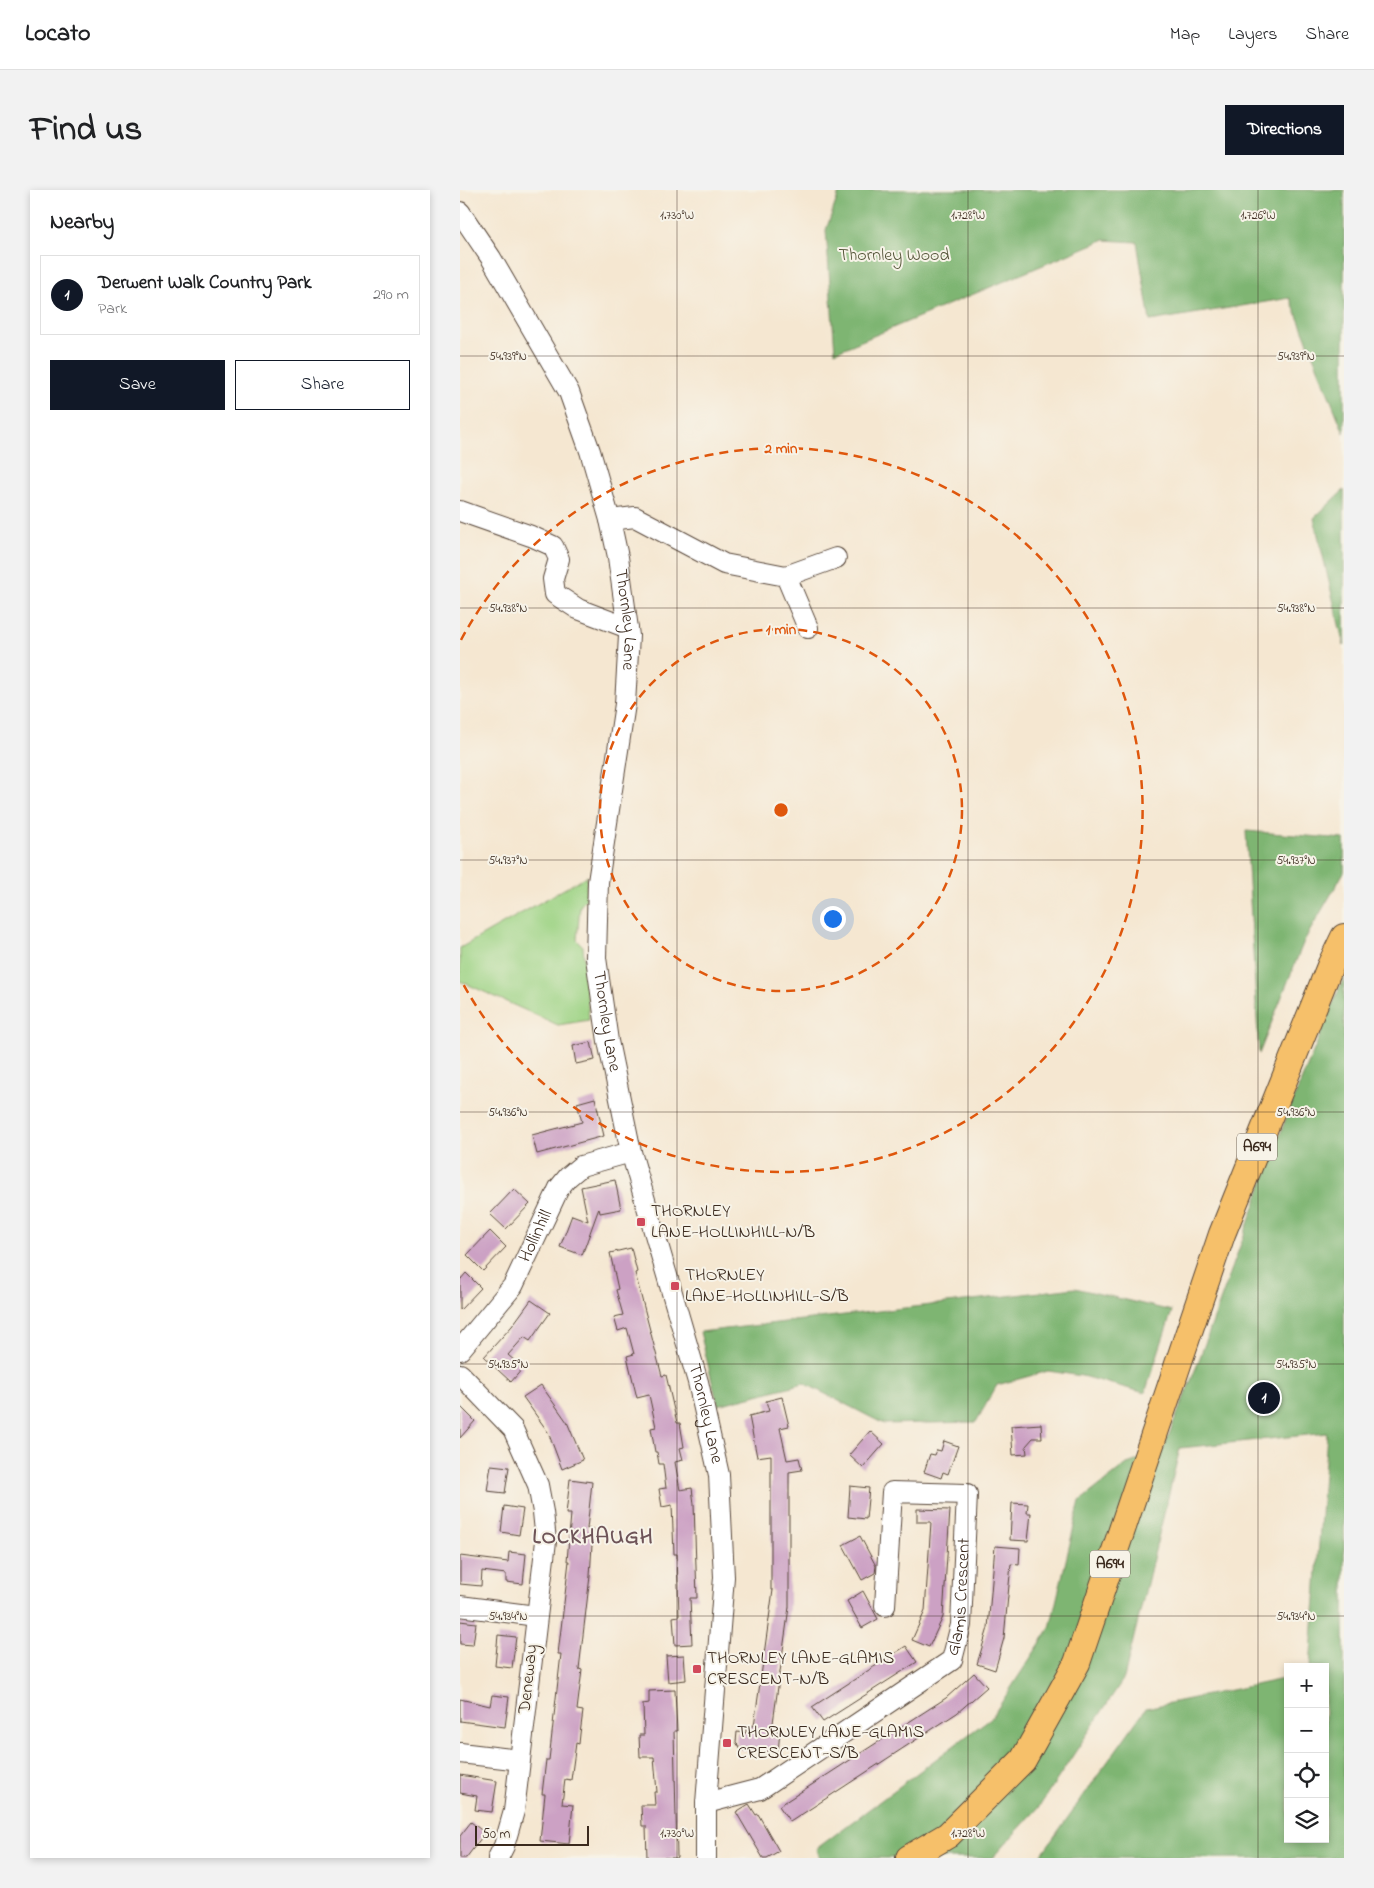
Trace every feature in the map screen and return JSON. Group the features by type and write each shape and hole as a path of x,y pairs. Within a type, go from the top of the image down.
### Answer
{"main road":[{"name":"A694","path":"909,1858 948,1835 1024,1760 1076,1663 1222,1234 1330,966 1344,937"}],"street":[{"name":"Thornley Lane","path":"460,212 491,258 569,392 590,451 610,520 618,557 629,636 625,704 598,882 596,958 608,1041 631,1152 698,1382 719,1475 724,1577 706,1803 706,1858"},
{"path":"460,511 531,536 553,546 559,559 553,579 555,594 578,609 628,628"},
{"path":"610,520 634,517 724,564 786,576 836,558"},
{"path":"786,576 808,628"},
{"name":"Hollinhill","path":"460,1350 513,1286 559,1188 568,1177 581,1166 631,1152"},
{"name":"Deneway","path":"460,1374 513,1429 538,1485 546,1541 514,1811 504,1846 498,1858"},
{"name":"Glamis Crescent","path":"706,1803 760,1789 952,1660 961,1625 967,1494 892,1492 885,1606"},
{"path":"460,1606 536,1616"},
{"path":"460,1753 520,1760"}],"green space":[{"name":"Thornley Wood","path":"840,190 1344,190 1344,433 1290,298 1150,321 1137,242 1103,240 835,352 826,230"},
{"path":"1344,490 1344,646 1314,518"},
{"path":"1246,831 1344,839 1344,872 1304,941 1259,1054"},
{"path":"587,876 586,899 580,906 577,940 583,946 589,1020 558,1025 460,981 460,948"},
{"path":"1344,977 1344,1858 1039,1858 1146,1708 1284,1679 1284,1843 1329,1843 1329,1663 1310,1663 1327,1433 1180,1448 1124,1678 1039,1807 992,1858 820,1858 816,1849 992,1717 1050,1628 1080,1501 1127,1464 1162,1452 1198,1363 1286,1118"},
{"path":"1075,1288 1172,1311 1145,1393 1082,1376 1048,1371 997,1385 976,1422 884,1424 804,1383 718,1405 700,1332"}],"building":[{"path":"591,1042 595,1060 576,1064 573,1046"},
{"path":"595,1098 604,1136 537,1154 532,1135 582,1122 577,1103"},
{"path":"615,1180 621,1209 600,1213 599,1208 582,1255 560,1247 572,1215 588,1221 581,1187"},
{"path":"514,1189 530,1204 506,1229 490,1214"},
{"path":"490,1231 506,1247 483,1271 467,1255"},
{"path":"631,1248 637,1272 635,1273 662,1376 666,1375 677,1423 680,1423 684,1447 680,1448 683,1460 675,1462 680,1490 692,1488 697,1598 690,1598 692,1644 675,1645 673,1617 679,1616 677,1554 674,1554 672,1505 662,1507 659,1489 666,1488 663,1464 659,1464 657,1452 655,1452 651,1428 656,1427 649,1395 637,1398 627,1356 634,1354 627,1328 618,1331 614,1317 623,1315 616,1290 618,1289 610,1253"},
{"path":"466,1273 481,1288 460,1310 460,1280"},
{"path":"531,1300 550,1313 530,1341 524,1337 508,1355 523,1368 511,1382 484,1357 512,1326"},
{"path":"541,1385 567,1422 583,1460 562,1469 548,1432 523,1397"},
{"path":"782,1397 789,1426 780,1428 787,1460 799,1458 802,1470 789,1472 789,1607 772,1730 780,1731 778,1752 741,1750 736,1742 737,1732 746,1733 746,1726 754,1726 773,1590 771,1590 771,1455 757,1457 749,1416 769,1411 766,1401"},
{"path":"460,1406 475,1421 460,1438"},
{"path":"1041,1424 1042,1438 1033,1438 1026,1446 1027,1454 1013,1455 1011,1426"},
{"path":"870,1431 884,1444 863,1468 849,1455"},
{"path":"944,1441 958,1446 948,1474 943,1472 941,1478 924,1472 930,1454 935,1455 937,1450 941,1451"},
{"path":"491,1465 509,1467 505,1493 487,1491"},
{"path":"570,1479 592,1482 587,1529 593,1529 590,1576 579,1669 582,1670 577,1710 583,1711 579,1744 576,1743 571,1780 565,1779 562,1804 573,1805 569,1844 540,1841 545,1794 542,1794 546,1760 549,1760 561,1654 558,1654 569,1561 567,1561 571,1514 566,1514"},
{"path":"850,1486 869,1488 866,1519 848,1517"},
{"path":"1012,1503 1028,1504 1027,1513 1031,1513 1028,1541 1010,1540"},
{"path":"504,1506 523,1509 519,1535 501,1532"},
{"path":"917,1509 950,1510 943,1617 929,1647 912,1640 925,1611 931,1522 917,1522"},
{"path":"860,1536 876,1566 875,1573 862,1580 843,1545"},
{"path":"995,1546 1020,1548 1019,1565 1011,1564 1004,1638 995,1670 977,1664 988,1628"},
{"path":"509,1552 526,1554 523,1584 506,1582 506,1574 482,1571 481,1586 460,1584 460,1556 508,1562"},
{"path":"863,1591 878,1619 862,1628 847,1601"},
{"path":"460,1621 476,1623 473,1645 460,1644"},
{"path":"498,1635 516,1637 512,1668 495,1666"},
{"path":"906,1646 917,1662 823,1722 812,1707"},
{"path":"684,1655 686,1680 668,1682 666,1656"},
{"path":"974,1673 987,1687 957,1713 790,1822 779,1806 946,1698"},
{"path":"675,1690 677,1731 674,1731 677,1858 647,1858 646,1826 642,1826 641,1805 655,1805 654,1792 657,1792 654,1757 640,1757 639,1735 644,1735 643,1704 649,1703 649,1691"},
{"path":"492,1695 509,1697 505,1727 460,1721 460,1699 490,1706"},
{"path":"460,1775 497,1781 492,1812 475,1810 477,1796 460,1793"},
{"path":"749,1804 756,1815 758,1814 779,1851 767,1858 763,1858 736,1812"},
{"path":"471,1822 485,1833 466,1858 460,1858 460,1836"}],"place":[{"name":"THORNLEY LANE-HOLLINHILL-N/B","path":"641,1222"},
{"name":"THORNLEY LANE-HOLLINHILL-S/B","path":"675,1286"},
{"name":"Derwent Walk Country Park","path":"1264,1398"},
{"name":"THORNLEY LANE-GLAMIS CRESCENT-N/B","path":"697,1669"},
{"name":"THORNLEY LANE-GLAMIS CRESCENT-S/B","path":"727,1743"}],"district":[{"name":"LOCKHAUGH","path":"593,1538"}]}
